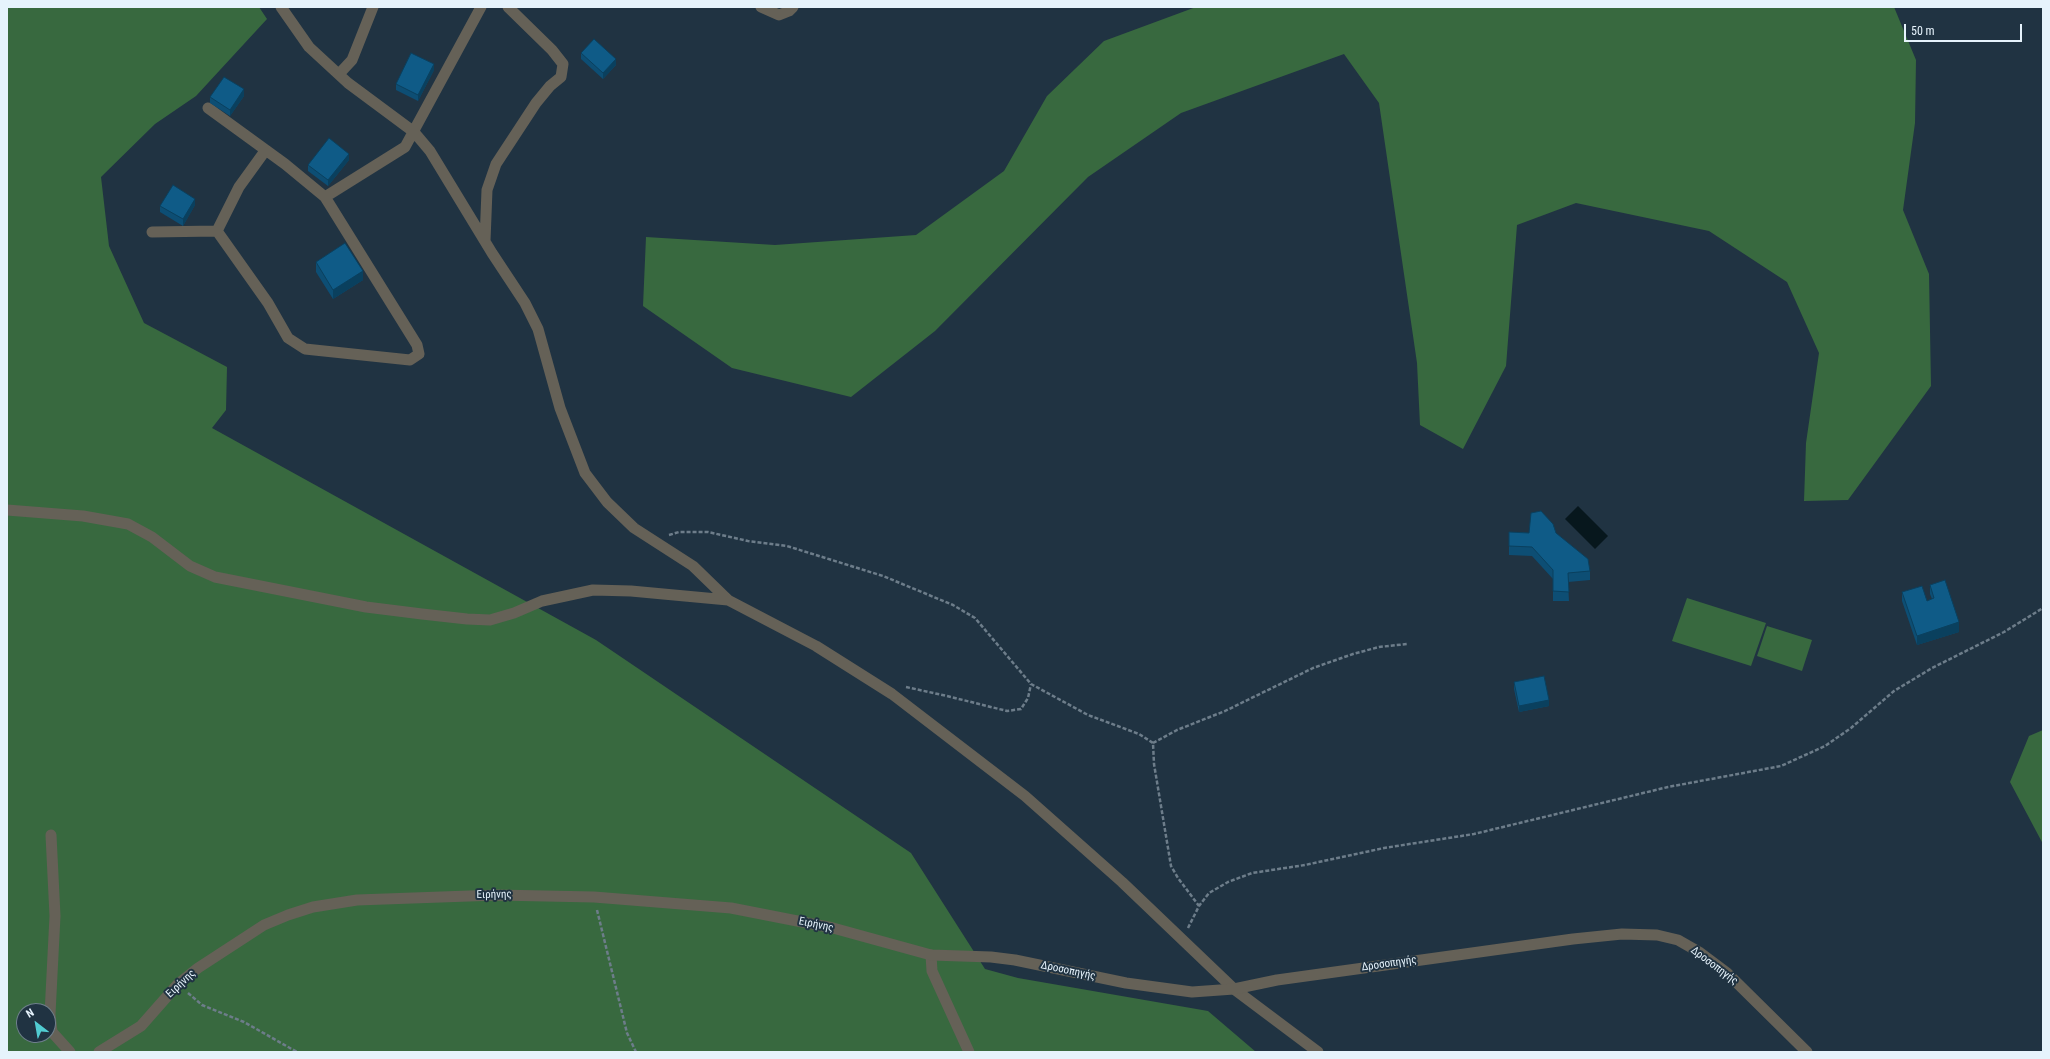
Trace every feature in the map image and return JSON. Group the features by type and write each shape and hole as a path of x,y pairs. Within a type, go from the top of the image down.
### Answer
{"street":[{"path":"281,7 309,47 339,74 414,132 430,151 525,303 538,329 560,408 586,473 607,502 634,528 650,540 693,566 728,600 816,646 892,694 1025,796 1122,882 1234,989 1318,1052"},
{"path":"339,74 352,60 372,7"},
{"path":"325,197 405,147 481,7"},
{"path":"485,241 487,190 496,164 536,104 550,86 561,78 563,64 536,33 508,7"},
{"path":"760,7 779,15 789,11 793,7"},
{"path":"208,108 290,168 325,197 417,344 419,354 410,360 305,348 288,338 268,303 217,231"},
{"path":"217,231 239,187 265,151"},
{"path":"152,232 217,231"},
{"path":"7,510 83,516 128,524 152,538 190,566 215,577 366,607 422,614 490,620 514,613 542,601 593,590 631,591 728,600"},
{"path":"51,835 55,916 50,1014 52,1032 70,1052"},
{"name":"Ειρήνης","path":"99,1052 141,1026 178,984 198,968 264,925 313,907 357,900 497,895 594,897 732,908 833,928 931,955"},
{"name":"Δροσοπηγής","path":"931,955 990,957 1015,960 1126,983 1192,992 1234,989 1277,980 1573,938 1622,934 1657,934 1678,940 1699,952 1726,973 1806,1052"},
{"path":"931,955 932,971 969,1052"}],"path":[{"path":"650,540 679,532 708,532 748,541 787,546 883,576 953,605 976,618 1030,684 1088,715 1139,734 1153,743"},
{"path":"1183,940 1199,906 1209,893 1228,882 1252,873 1305,865 1384,848 1474,834 1668,787 1781,766 1825,746 1851,728 1894,691 1932,668 2004,632 2043,608"},
{"path":"1153,743 1177,730 1225,711 1313,668 1378,647 1407,644"},
{"path":"904,687 1006,711 1021,709 1028,698 1030,684"},
{"path":"1153,743 1154,764 1171,866 1199,906"},
{"path":"594,897 627,1033 636,1052"},
{"path":"178,984 202,1005 244,1022 297,1052"}],"green space":[{"path":"7,7 259,7 267,19 196,96 155,124 101,177 109,246 144,323 227,367 226,410 212,428 596,640 911,853 985,969 1018,978 1208,1011 1256,1052 7,1052"},
{"path":"1196,7 1894,7 1916,60 1915,123 1903,210 1929,274 1931,386 1848,500 1804,501 1806,443 1819,353 1787,282 1709,231 1576,203 1517,225 1506,366 1463,449 1420,425 1417,363 1379,103 1344,54 1181,113 1088,177 935,331 851,397 732,368 643,306 646,237 775,245 916,235 1004,171 1047,96 1104,41"},
{"path":"1687,598 1766,623 1751,666 1672,641"},
{"path":"1767,626 1812,640 1802,671 1757,656"},
{"path":"2043,730 2043,844 2010,782 2029,736"}],"shaded area":[{"path":"1578,506 1608,536 1595,549 1565,519"}],"building":[{"path":"594,39 616,59 603,73 581,53"},
{"path":"411,53 434,64 418,95 396,84"},
{"path":"224,77 244,89 230,110 210,97"},
{"path":"329,138 349,154 328,180 308,165"},
{"path":"173,185 195,199 183,219 160,206"},
{"path":"345,243 363,271 333,290 316,262"},
{"path":"1541,511 1553,524 1556,533 1588,559 1590,571 1568,573 1569,592 1553,591 1553,570 1532,547 1509,546 1509,532 1529,533 1531,513"},
{"path":"1945,580 1959,622 1917,636 1902,592 1922,586 1927,601 1934,598 1930,585"},
{"path":"1544,676 1549,700 1519,706 1514,682"}]}
